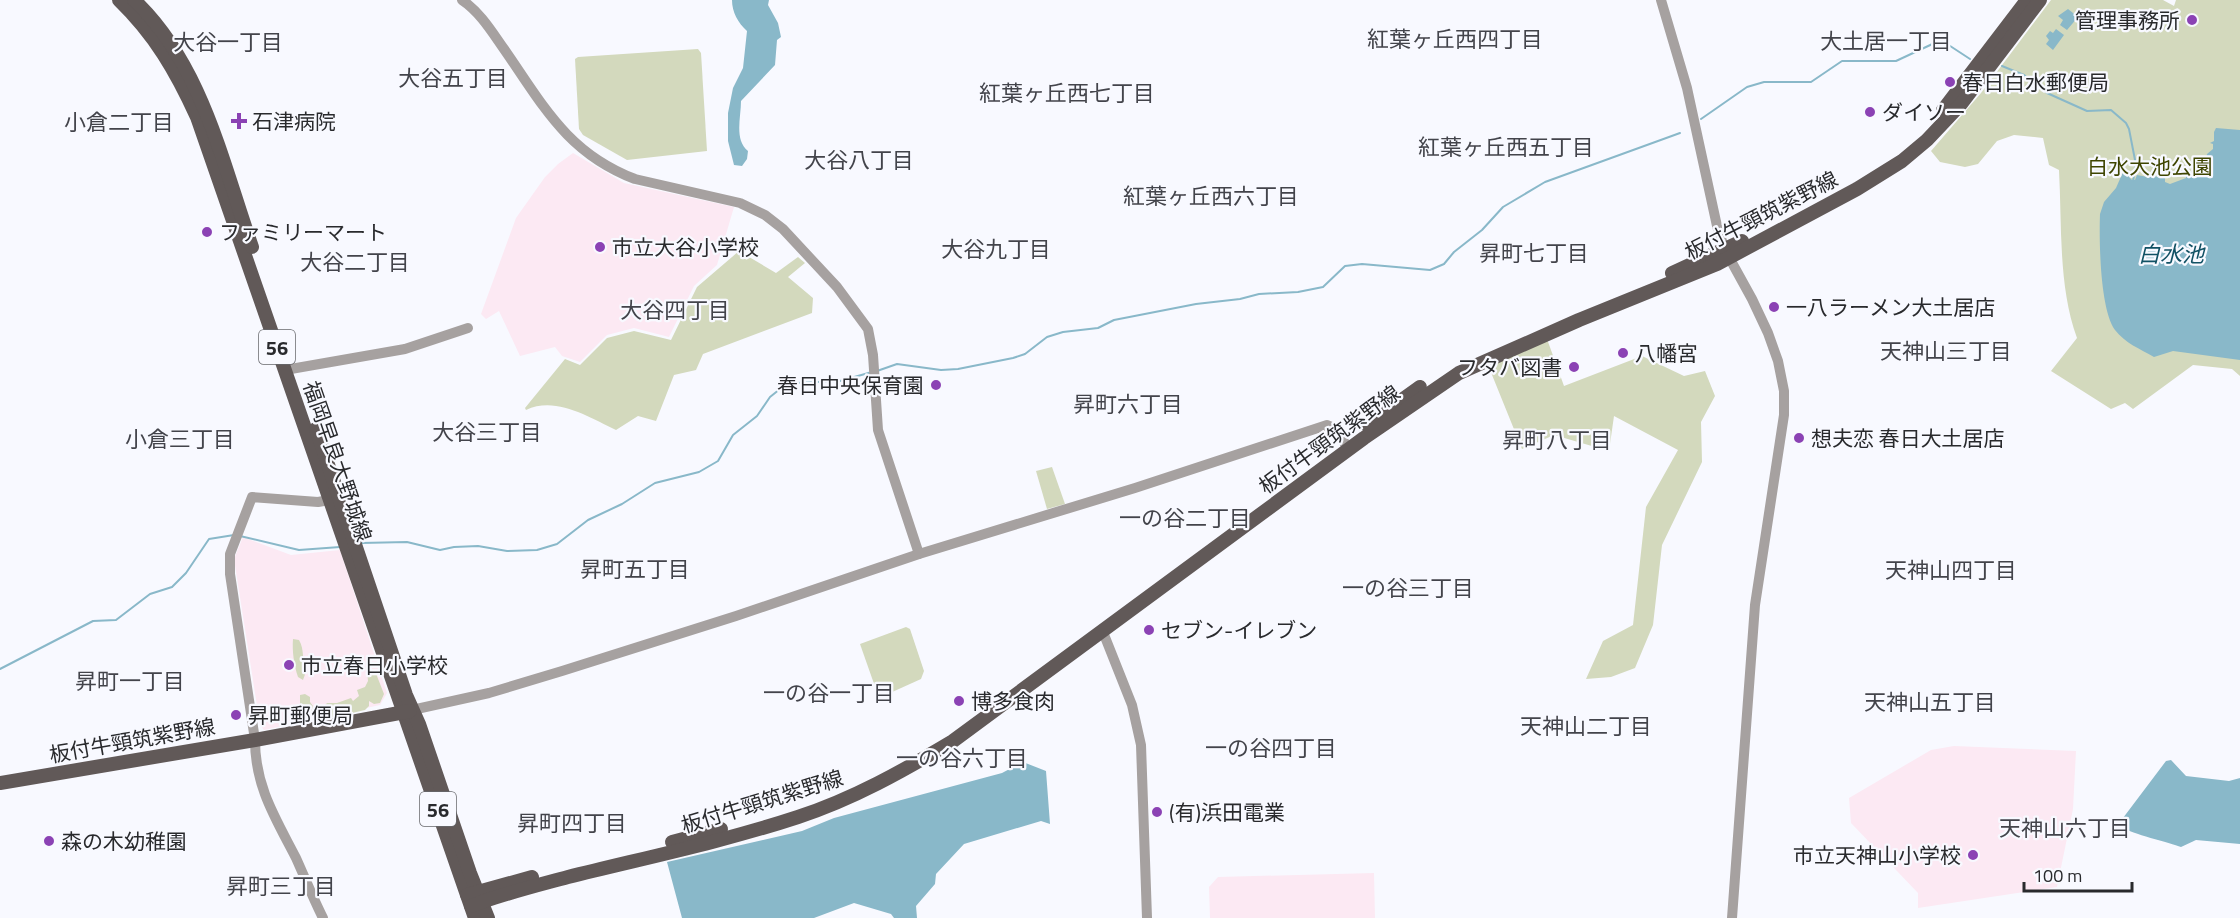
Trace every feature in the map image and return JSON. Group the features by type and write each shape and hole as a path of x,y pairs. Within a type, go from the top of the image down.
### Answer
{"main road":[{"name":"福岡早良大野城線","path":"119,0 153,37 185,90 290,369"},
{"name":"福岡早良大野城線","path":"134,0 178,55 199,96 407,711 475,902 488,918"},
{"name":"板付牛頸筑紫野線","path":"1727,254 1848,185 1922,133 1952,101 2027,0"},
{"name":"板付牛頸筑紫野線","path":"475,902 768,817 845,789 902,763 948,734 1346,446 1459,373 1727,254 1857,189 1902,161 1927,141 1961,104 2040,0"},
{"name":"板付牛頸筑紫野線","path":"475,902 799,817 845,799 903,771 953,741 1102,632 1346,446"},
{"name":"板付牛頸筑紫野線","path":"0,783 255,740 407,711"}],"street":[{"path":"462,0 485,22 543,107 573,142 606,166 635,178 740,203 765,214 783,229 837,287 868,329 878,430 919,554"},
{"path":"1661,0 1687,88 1704,173 1727,254 1752,298 1778,361 1784,391 1784,415 1755,605 1732,918"},
{"path":"290,369 405,349 468,328"},
{"path":"407,711 489,693 562,671 736,616 919,554 1135,488 1327,424 1335,428 1346,446"},
{"path":"322,918 296,858 275,822 262,787 255,753 230,574 230,554 252,497 335,499"},
{"path":"1102,632 1132,705 1141,745 1147,918"}],"shaded area":[{"path":"573,153 624,183 734,207 717,265 694,286 669,337 634,328 607,335 580,362 562,356 555,347 520,356 499,311 486,319 481,314 516,218 545,177"},
{"path":"243,537 291,555 340,550 387,693 380,705 264,730 260,725 234,559"},
{"name":"市立天神山小学校","path":"1954,746 2076,751 2073,809 2057,887 1918,908 1918,893 1851,823 1849,798 1931,750"},
{"path":"1374,873 1375,918 1210,918 1209,887 1218,877"}],"green space":[{"name":"白水大池公園","path":"2051,0 2163,0 2174,6 2176,0 2240,0 2240,376 2232,369 2193,365 2133,409 2125,403 2111,409 2051,371 2077,338 2064,276 2059,170 2049,165 2043,138 2014,135 1997,141 1978,164 1965,167 1940,162 1931,151 1981,93"},
{"path":"698,49 701,53 707,151 627,160 583,135 579,129 575,59"},
{"path":"739,251 776,273 798,257 805,263 788,277 813,298 812,313 703,354 696,370 674,375 656,421 638,416 616,430 583,414 560,407 537,406 526,410 525,408 565,359 580,365 607,338 634,331 671,340 697,287"},
{"path":"1547,339 1564,386 1642,356 1684,376 1705,371 1715,396 1701,422 1702,462 1662,545 1653,625 1635,668 1611,677 1586,679 1603,641 1633,625 1646,507 1678,450 1614,416 1609,451 1554,435 1522,449 1488,365"},
{"path":"1052,467 1065,504 1047,509 1036,471"},
{"path":"906,627 910,629 924,671 921,679 879,698 860,644"},
{"path":"293,639 299,640 302,647 307,669 303,680 298,677 295,668"},
{"path":"367,669 375,671 384,694 380,703 374,704 369,701 369,706 365,710 322,720 319,712 327,703 337,703 351,698 353,701 359,696 357,690 365,687 368,681"},
{"path":"305,694 310,697 313,706 311,714 306,715 300,703 300,695"}],"water":[{"path":"732,0 769,0 768,5 778,23 781,37 777,40 775,65 741,101 740,134 741,141 748,151 747,159 742,166 734,165 728,141 728,113 733,88 743,68 747,31 736,17"},
{"path":"2068,9 2078,17 2067,30 2060,25 2063,20 2058,16"},
{"path":"2056,29 2064,35 2053,50 2046,44 2049,40 2046,36 2050,31 2053,33"},
{"name":"白水池","path":"2216,128 2240,130 2240,360 2173,351 2154,357 2123,339 2110,320 2103,291 2100,214 2104,202 2116,188 2123,172 2130,173 2129,177 2132,180 2135,180 2137,175 2165,176 2165,182 2170,184 2186,178 2186,175 2202,164 2207,154 2213,149 2213,144 2210,143 2214,141"},
{"path":"2171,760 2186,776 2229,781 2240,778 2240,844 2196,840 2181,847 2124,828 2123,818 2166,761"},
{"path":"1023,762 1046,771 1050,824 1041,821 964,844 936,874 935,884 916,906 917,918 894,918 891,914 854,903 814,918 682,918 667,862 802,831 834,818 1002,773"}],"waterway":[{"path":"1701,119 1747,87 1764,82 1811,82 1842,61 1896,61 1941,40 1970,59"},
{"path":"2002,66 2024,75 2047,93 2087,111 2111,110 2126,123 2136,165 2133,181"},
{"path":"877,371 897,364 941,370 958,369 1013,358 1025,354 1047,337 1063,332 1098,328 1114,320 1259,294 1298,292 1323,287 1345,266 1362,264 1430,270 1444,264 1454,252 1482,230 1503,207 1545,182 1680,133"},
{"path":"361,543 407,542 440,550 478,546 507,551 537,550 557,544 588,520 622,504 655,483 699,472 718,461 733,435 757,416 770,397 780,389 794,383 840,381 872,372"},
{"path":"0,669 93,621 116,620 150,594 172,587 186,573 209,539 234,535"},
{"path":"240,536 299,550 340,547"}],"place":[{"name":"管理事務所","path":"2192,20"},
{"name":"春日白水郵便局","path":"1950,82"},
{"name":"ダイソー","path":"1870,112"},
{"name":"石津病院","path":"239,121"},
{"name":"ファミリーマート","path":"207,232"},
{"name":"市立大谷小学校","path":"600,247"},
{"name":"一八ラーメン大土居店","path":"1774,307"},
{"name":"八幡宮","path":"1623,353"},
{"name":"フタバ図書","path":"1574,367"},
{"name":"春日中央保育園","path":"936,385"},
{"name":"想夫恋 春日大土居店","path":"1799,438"},
{"name":"セブン-イレブン","path":"1149,630"},
{"name":"市立春日小学校","path":"289,665"},
{"name":"博多食肉","path":"959,701"},
{"name":"昇町郵便局","path":"236,715"},
{"name":"(有)浜田電業","path":"1157,812"},
{"name":"森の木幼稚園","path":"49,841"},
{"name":"市立天神山小学校","path":"1973,855"}],"district":[{"name":"紅葉ヶ丘西四丁目","path":"1455,39"},
{"name":"大土居一丁目","path":"1886,41"},
{"name":"大谷一丁目","path":"228,42"},
{"name":"大谷五丁目","path":"453,78"},
{"name":"紅葉ヶ丘西七丁目","path":"1067,93"},
{"name":"小倉二丁目","path":"119,122"},
{"name":"紅葉ヶ丘西五丁目","path":"1506,147"},
{"name":"大谷八丁目","path":"859,160"},
{"name":"紅葉ヶ丘西六丁目","path":"1211,196"},
{"name":"大谷九丁目","path":"996,249"},
{"name":"昇町七丁目","path":"1534,253"},
{"name":"大谷二丁目","path":"355,262"},
{"name":"大谷四丁目","path":"675,310"},
{"name":"天神山三丁目","path":"1946,351"},
{"name":"昇町六丁目","path":"1128,404"},
{"name":"大谷三丁目","path":"487,432"},
{"name":"小倉三丁目","path":"180,439"},
{"name":"昇町八丁目","path":"1557,440"},
{"name":"一の谷二丁目","path":"1185,518"},
{"name":"昇町五丁目","path":"635,569"},
{"name":"天神山四丁目","path":"1951,570"},
{"name":"一の谷三丁目","path":"1408,588"},
{"name":"昇町一丁目","path":"130,681"},
{"name":"一の谷一丁目","path":"829,693"},
{"name":"天神山五丁目","path":"1930,702"},
{"name":"天神山二丁目","path":"1586,726"},
{"name":"一の谷四丁目","path":"1271,748"},
{"name":"一の谷六丁目","path":"962,758"},
{"name":"昇町四丁目","path":"572,823"},
{"name":"天神山六丁目","path":"2065,828"},
{"name":"昇町三丁目","path":"281,886"}]}
